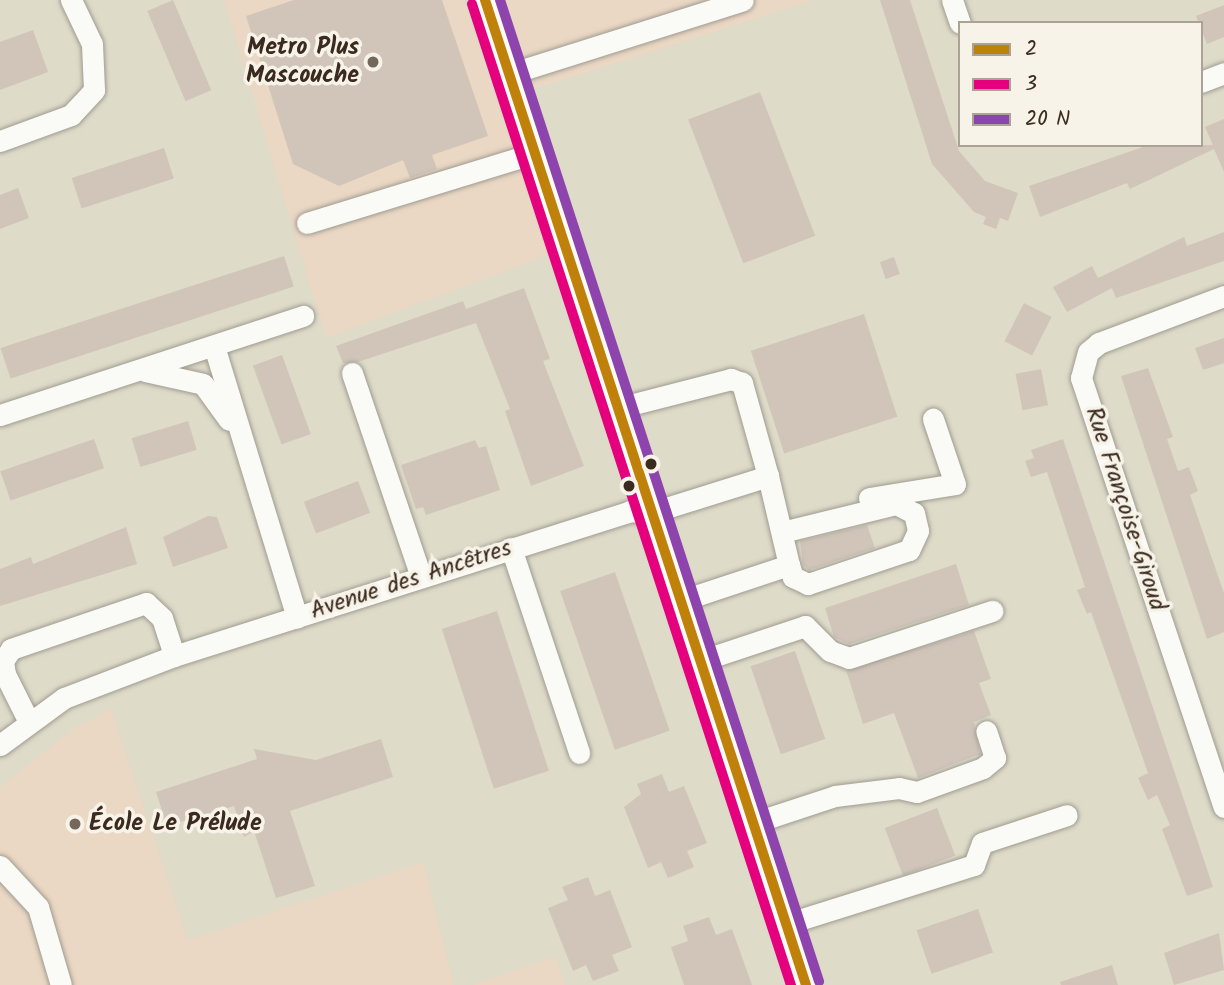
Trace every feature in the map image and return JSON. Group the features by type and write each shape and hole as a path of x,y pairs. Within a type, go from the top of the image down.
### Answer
{"main road":[{"path":"485,0 806,985"}],"street":[{"path":"0,141 71,115 94,90 92,44 71,0"},
{"path":"509,74 743,0"},
{"path":"952,0 959,21"},
{"path":"1203,81 1224,73"},
{"path":"307,223 534,153"},
{"name":"Rue Françoise-Giroud","path":"1223,800 1081,378 1088,352 1099,343 1224,296"},
{"path":"0,415 303,316"},
{"path":"214,346 237,430 297,618"},
{"path":"139,371 203,384 237,430"},
{"path":"352,373 421,578"},
{"path":"618,408 731,379 742,383 789,565 793,577 808,584 909,550 918,531 914,513 896,505 780,528"},
{"path":"780,528 899,489 932,492 955,484 933,419"},
{"name":"Avenue des Ancêtres","path":"0,745 29,722 78,692 174,656 630,511 650,513 768,476"},
{"path":"511,548 579,753"},
{"path":"680,601 789,565"},
{"path":"29,722 5,674 3,661 11,649 146,603 162,618 174,656"},
{"path":"700,661 804,626 830,651 849,658 992,611"},
{"path":"753,823 835,796 900,788 916,792 983,768 995,758 986,731"},
{"path":"786,924 974,865 982,842 1067,816"},
{"path":"0,866 38,907 61,985"}],"shaded area":[{"path":"224,0 464,0 548,255 326,338"},
{"path":"502,0 814,0 531,90"},
{"name":"École Le Prélude","path":"111,709 188,940 423,862 454,985 0,985 0,787 74,729"},
{"path":"556,956 565,985 472,985"}],"building":[{"path":"173,0 211,90 186,101 147,11"},
{"path":"294,0 442,0 488,136 432,155 437,169 410,178 403,160 339,186 293,164 246,16"},
{"path":"880,0 910,0 959,151 985,181 1018,193 1008,221 1000,218 996,229 983,224 986,217 974,212 932,164"},
{"path":"1224,5 1224,37 1207,44 1203,34 1203,21 1198,21 1196,16"},
{"path":"33,30 48,72 0,90 0,42"},
{"path":"760,92 815,236 743,263 688,120"},
{"path":"1224,119 1224,172 1214,149 1130,189 1127,183 1040,217 1029,186 1143,147 1213,145 1205,127"},
{"path":"164,148 174,178 82,208 72,178"},
{"path":"18,188 29,218 0,229 0,195"},
{"path":"1224,232 1224,261 1116,298 1112,288 1067,312 1053,287 1092,266 1098,278 1184,237 1187,246"},
{"path":"284,256 294,286 10,379 1,348"},
{"path":"894,257 900,274 886,279 880,262"},
{"path":"524,288 550,359 543,361 584,466 531,486 505,411 510,409 476,323 358,362 343,363 336,346 463,301 466,309"},
{"path":"1024,303 1052,317 1032,355 1004,341"},
{"path":"864,314 897,417 784,453 751,351"},
{"path":"1224,338 1224,363 1203,370 1195,348"},
{"path":"282,355 311,434 282,445 253,366"},
{"path":"1148,368 1173,437 1167,439 1178,471 1189,467 1198,491 1190,495 1224,593 1224,632 1207,639 1121,376"},
{"path":"1041,369 1048,405 1023,410 1015,374"},
{"path":"188,421 197,450 140,467 132,438"},
{"path":"94,439 104,468 10,501 0,471"},
{"path":"1063,439 1213,887 1187,896 1162,829 1170,825 1157,795 1148,800 1138,778 1148,773 1091,612 1087,614 1077,590 1085,587 1047,472 1031,477 1025,461 1034,458 1031,450"},
{"path":"475,440 479,448 486,446 500,490 426,515 423,507 416,509 401,465"},
{"path":"358,481 370,513 316,534 304,502"},
{"path":"208,516 217,517 228,548 173,567 163,537"},
{"path":"867,525 875,548 809,570 803,565 800,541"},
{"path":"126,527 137,564 0,606 0,569 31,557 33,564"},
{"path":"956,564 969,605 849,644 834,637 825,608"},
{"path":"615,572 670,731 615,750 560,591"},
{"path":"497,611 549,771 494,789 442,629"},
{"path":"974,631 991,679 979,683 991,715 974,722 980,754 918,778 894,713 863,724 846,670"},
{"path":"795,651 825,739 781,754 751,666"},
{"path":"381,739 393,777 290,811 315,886 276,898 254,831 244,837 234,806 167,826 156,792 257,759 254,749 316,760"},
{"path":"662,774 669,792 684,786 707,843 687,851 694,867 668,878 661,862 648,868 624,807 641,794 637,784"},
{"path":"937,808 955,856 903,876 885,828"},
{"path":"588,877 595,896 610,890 632,947 612,955 619,971 593,981 586,965 573,971 548,908 568,900 562,887"},
{"path":"978,909 993,952 932,974 917,930"},
{"path":"709,917 716,935 732,929 752,985 684,985 671,947 688,941 683,926"},
{"path":"1219,933 1224,970 1174,985 1164,953"},
{"path":"1112,965 1118,985 1061,985 1060,982"}],"transit line":[{"name":"2","path":"485,0 806,985"},
{"path":"500,0 819,981"},
{"name":"3","path":"472,4 791,985"}],"place":[{"name":"Metro Plus Mascouche","path":"373,62"},
{"name":"École Le Prélude","path":"75,824"}]}
